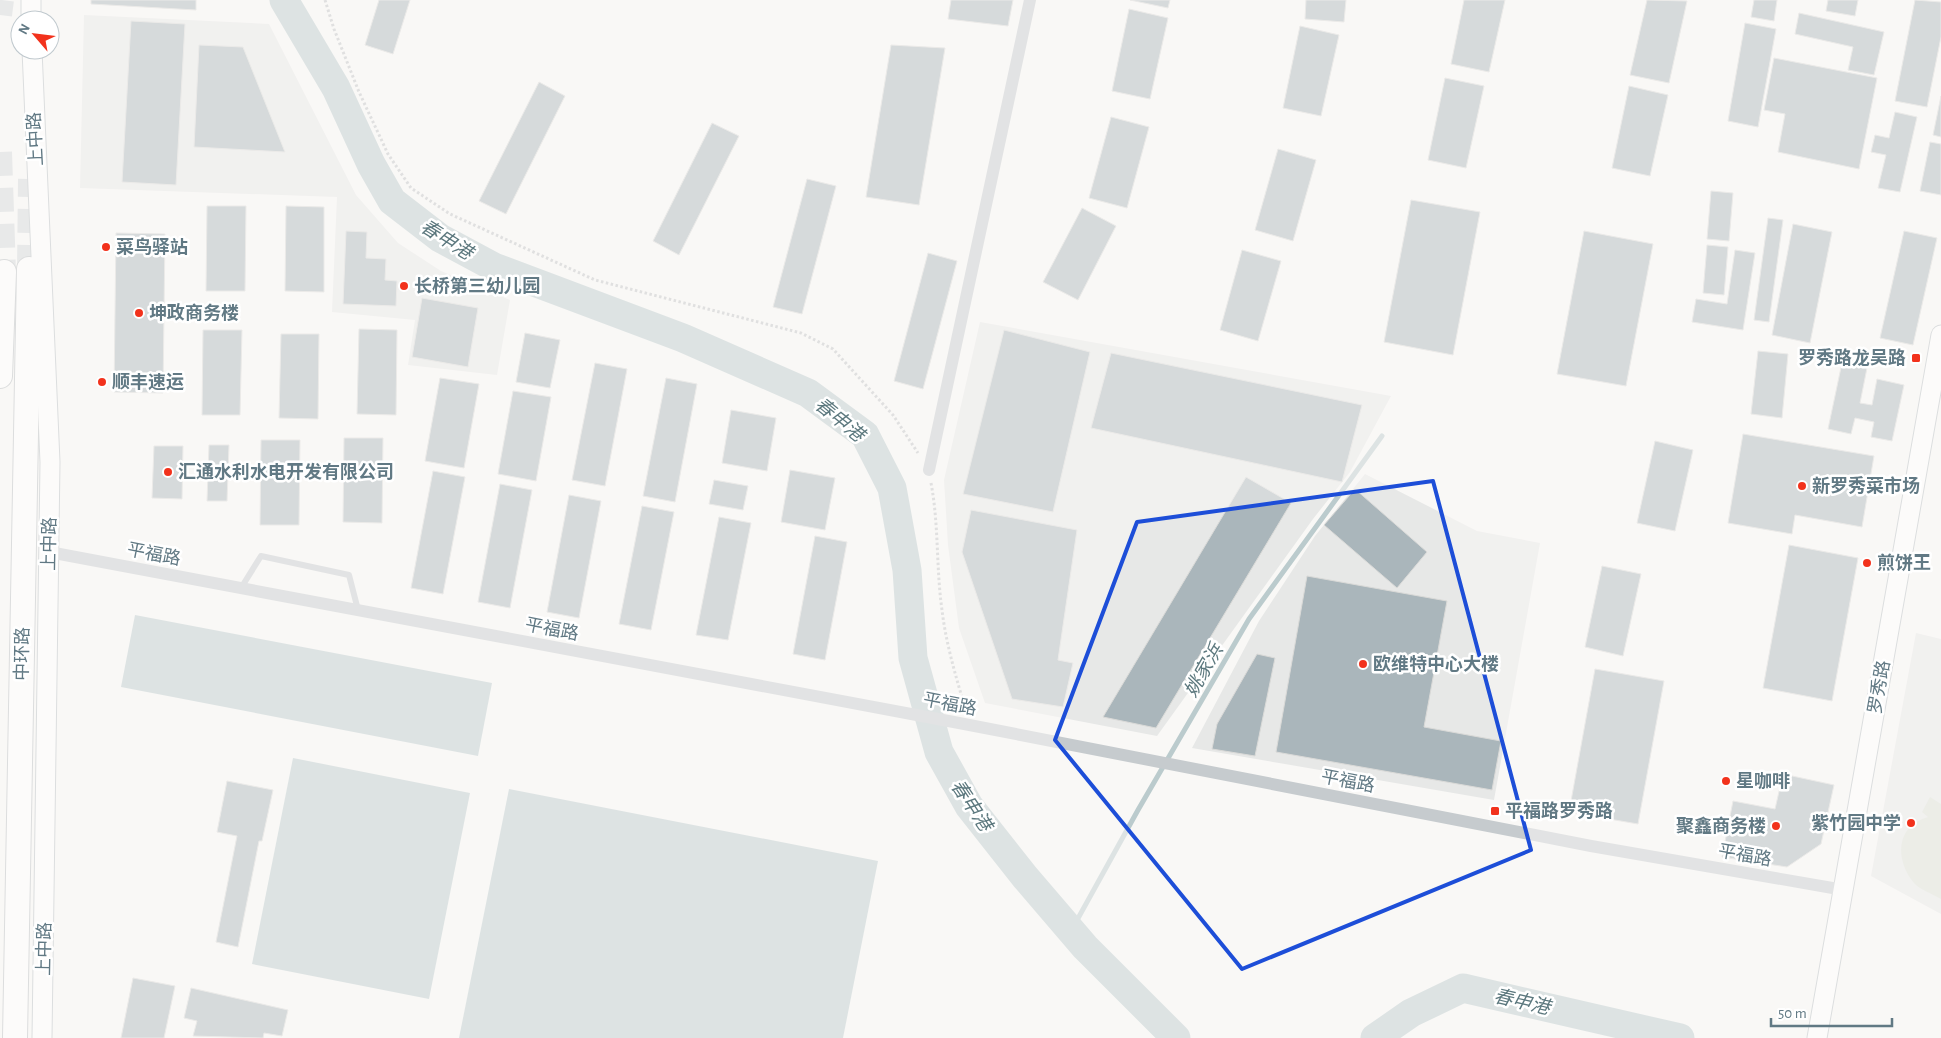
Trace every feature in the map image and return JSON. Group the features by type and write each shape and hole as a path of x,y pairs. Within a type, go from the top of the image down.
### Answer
{"highway":[{"name":"中环路","path":"15,1038 30,269"},
{"path":"0,376 4,272"},
{"path":"20,772 27,1038"}],"main road":[{"name":"上中路","path":"32,60 50,462 42,1038"},
{"name":"罗秀路","path":"1817,1038 1941,335"}],"street":[{"path":"929,470 1030,0"},
{"name":"平福路","path":"49,552 965,724 1591,846 1844,890"}],"lane":[{"path":"241,588 261,556 349,576 358,610"}],"path":[{"path":"325,0 334,29 359,92 388,154 411,188 450,214 595,280 801,333 833,349 893,415 929,470 936,506 937,559 947,646 965,724"}],"highlighted area":[{"path":"1433,481 1531,850 1242,969 1055,740 1137,522"}],"shaded area":[{"path":"84,15 269,24 356,195 398,243 441,271 510,300 497,375 408,365 415,320 332,312 337,197 80,188"},
{"path":"980,322 1391,396 1350,472 1313,519 1157,736 985,703 959,628 948,545 944,480"},
{"path":"1365,474 1477,531 1540,543 1494,800 1192,748 1259,621 1315,536"},
{"path":"135,615 492,683 478,756 121,687"},
{"name":"紫竹园中学","path":"1916,633 1941,639 1941,914 1871,876"},
{"path":"293,758 470,793 429,999 252,964"},
{"path":"509,789 878,861 843,1038 459,1038"},
{"path":"1930,797 1941,804 1941,899 1914,883 1908,874 1901,854 1904,836 1909,828 1917,821 1928,817 1922,812"}],"building":[{"path":"91,0 196,0 196,10 91,4"},
{"path":"379,0 410,0 393,54 365,45"},
{"path":"951,0 1013,0 1008,26 948,19"},
{"path":"1130,0 1170,0 1168,8"},
{"path":"1306,0 1346,0 1344,22 1305,19"},
{"path":"1464,0 1505,0 1489,72 1451,64"},
{"path":"1647,0 1687,1 1669,83 1630,75"},
{"path":"1754,0 1777,0 1774,21 1751,17"},
{"path":"1828,0 1858,0 1855,16 1826,11"},
{"path":"1915,0 1941,2 1941,37 1927,107 1895,101"},
{"path":"1129,9 1168,18 1150,99 1112,91"},
{"path":"1799,13 1884,32 1874,75 1848,70 1853,47 1795,34"},
{"path":"131,21 185,24 176,185 122,182"},
{"path":"1745,23 1776,29 1758,127 1728,121"},
{"path":"1300,26 1339,35 1321,116 1283,108"},
{"path":"199,45 243,47 285,152 194,147"},
{"path":"891,45 945,48 919,205 866,197"},
{"path":"1774,58 1877,78 1859,169 1778,152 1785,114 1764,110"},
{"path":"1445,78 1484,86 1466,168 1428,160"},
{"path":"539,82 565,96 506,214 479,201"},
{"path":"1629,86 1668,95 1650,176 1612,168"},
{"path":"1941,96 1941,137 1933,135"},
{"path":"1895,112 1917,117 1900,192 1878,188 1886,155 1871,152 1875,135 1889,138"},
{"path":"1111,117 1149,127 1127,208 1089,198"},
{"path":"712,123 739,136 679,255 653,241"},
{"path":"1930,142 1941,144 1941,195 1920,191"},
{"path":"1278,149 1316,160 1293,241 1255,230"},
{"path":"807,179 836,186 802,314 773,307"},
{"path":"1711,191 1733,193 1729,241 1707,239"},
{"path":"1411,200 1480,212 1453,355 1384,342"},
{"path":"207,206 246,206 245,291 206,291"},
{"path":"286,206 324,207 324,292 285,291"},
{"path":"1082,208 1116,226 1078,300 1043,282"},
{"path":"1768,218 1783,220 1769,322 1754,320"},
{"path":"1793,224 1832,232 1810,343 1772,335"},
{"path":"346,231 367,232 366,258 386,259 385,280 397,281 396,306 343,304"},
{"path":"1584,231 1653,244 1626,386 1557,374"},
{"path":"1904,231 1937,238 1913,345 1880,338"},
{"name":"坤政商务楼","path":"116,233 165,234 163,393 114,392"},
{"path":"1707,245 1728,247 1724,295 1703,293"},
{"path":"1242,250 1281,261 1258,341 1220,330"},
{"path":"1735,250 1755,253 1743,330 1692,322 1696,299 1727,304"},
{"path":"928,253 957,261 923,389 894,381"},
{"path":"422,298 478,308 468,367 412,357"},
{"path":"359,329 397,330 396,415 357,414"},
{"path":"203,330 242,330 240,415 202,415"},
{"path":"1004,330 1090,352 1053,512 963,494"},
{"path":"525,333 560,340 550,388 516,382"},
{"path":"281,334 319,334 318,419 279,418"},
{"path":"1758,351 1788,354 1782,418 1751,414"},
{"path":"1111,353 1362,405 1342,482 1091,428"},
{"path":"1843,358 1868,363 1860,403 1872,405 1877,379 1904,385 1892,441 1871,437 1874,422 1855,418 1851,434 1828,429"},
{"path":"595,363 627,369 605,486 572,480"},
{"path":"440,378 479,384 464,468 425,461"},
{"path":"666,378 697,384 675,502 643,496"},
{"path":"513,391 551,397 536,481 498,474"},
{"path":"731,410 776,418 767,471 722,463"},
{"name":"新罗秀菜市场","path":"1743,434 1874,456 1862,527 1795,515 1792,534 1728,523"},
{"path":"344,438 383,438 382,523 343,522"},
{"path":"261,440 300,440 299,525 260,525"},
{"path":"1655,441 1693,450 1675,531 1637,523"},
{"path":"209,445 229,445 227,501 207,501"},
{"name":"汇通水利水电开发有限公司","path":"154,446 183,446 182,499 152,498"},
{"path":"790,470 835,478 825,530 781,522"},
{"path":"433,471 465,477 443,594 411,588"},
{"path":"1246,477 1291,503 1156,728 1103,717"},
{"path":"714,480 748,486 743,510 709,504"},
{"path":"500,484 532,490 510,608 478,602"},
{"path":"1355,489 1427,552 1397,588 1324,525"},
{"path":"569,495 601,501 579,618 547,612"},
{"path":"642,506 674,512 651,630 619,624"},
{"path":"971,510 1077,530 1058,660 1073,663 1063,707 1012,699 962,552"},
{"path":"719,517 751,523 728,640 696,635"},
{"path":"815,536 847,542 825,660 793,654"},
{"path":"1789,545 1858,558 1832,701 1763,688"},
{"path":"1602,566 1641,574 1623,656 1585,647"},
{"name":"欧维特中心大楼","path":"1307,576 1447,601 1424,727 1501,741 1492,790 1276,752"},
{"path":"1257,654 1275,658 1255,756 1212,749 1217,724"},
{"path":"1595,669 1664,681 1638,824 1569,812"},
{"name":"聚鑫商务楼","path":"1783,774 1834,785 1821,844 1787,867 1722,857 1733,801 1775,809"},
{"path":"227,781 273,790 262,841 259,841 238,947 216,942 237,836 217,832"},
{"path":"133,978 175,986 164,1038 121,1038"},
{"path":"191,988 288,1010 282,1036 264,1033 263,1038 193,1036 197,1021 184,1018"}],"waterway":[{"name":"春申港","path":"284,0 336,88 371,164 392,201 440,238 494,267 683,338 808,393 865,435 892,488 907,570 913,658 939,752 969,806 1025,877 1085,947 1176,1038"},
{"name":"姚家浜","path":"1071,931 1138,810 1249,619 1382,436"},
{"name":"春申港","path":"1375,1038 1411,1013 1463,988 1680,1038"}],"tunnel":[{"path":"0,15 2,0"},
{"path":"0,152 4,272"},
{"path":"29,269 30,179"}],"place":[{"name":"菜鸟驿站","path":"106,247"},
{"name":"长桥第三幼儿园","path":"404,286"},
{"name":"坤政商务楼","path":"139,313"},
{"name":"罗秀路龙吴路","path":"1916,358"},
{"name":"顺丰速运","path":"102,382"},
{"name":"汇通水利水电开发有限公司","path":"168,472"},
{"name":"新罗秀菜市场","path":"1802,486"},
{"name":"煎饼王","path":"1867,563"},
{"name":"欧维特中心大楼","path":"1363,664"},
{"name":"星咖啡","path":"1726,781"},
{"name":"平福路罗秀路","path":"1495,811"},
{"name":"紫竹园中学","path":"1911,823"},
{"name":"聚鑫商务楼","path":"1776,826"}]}
